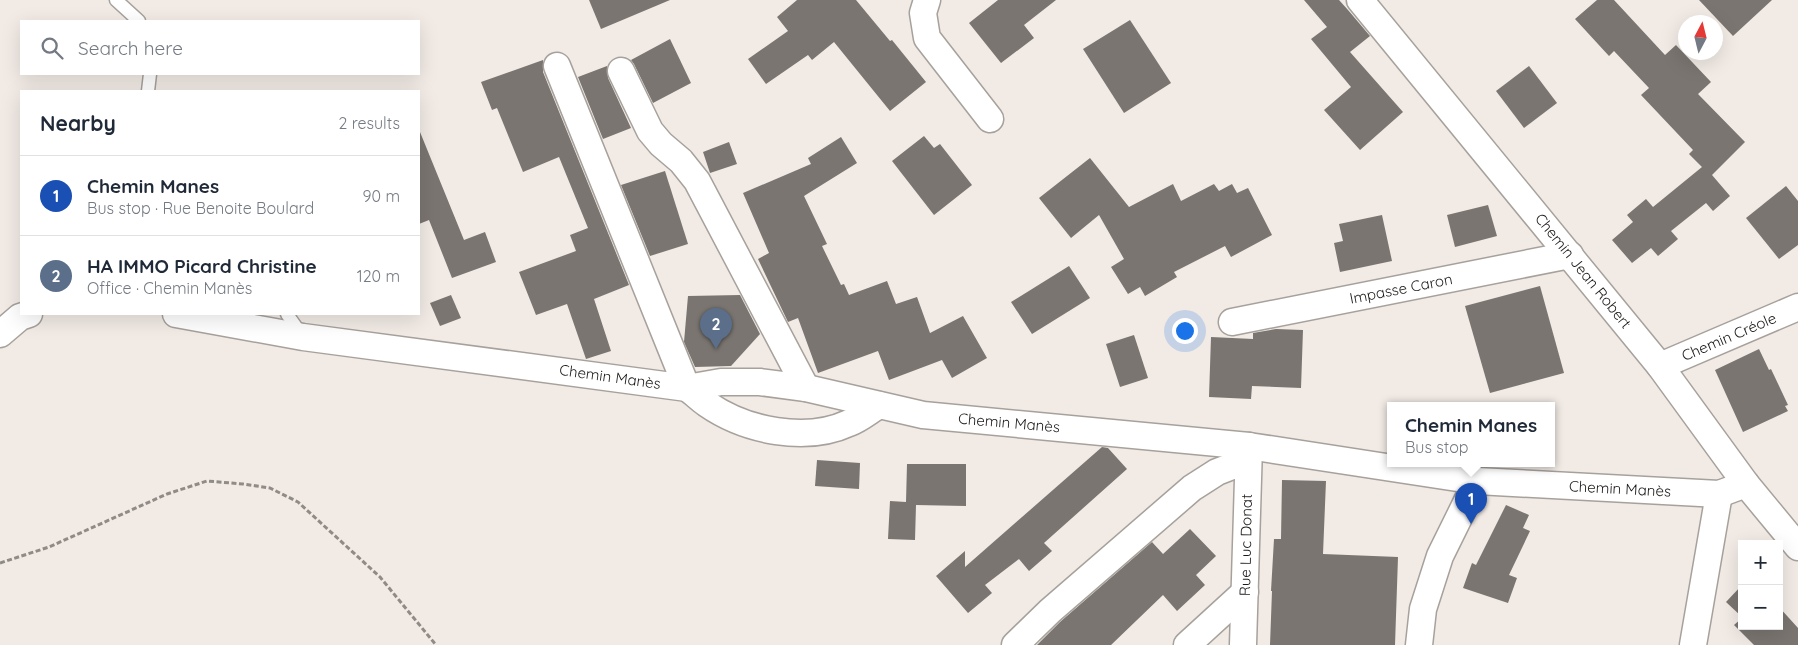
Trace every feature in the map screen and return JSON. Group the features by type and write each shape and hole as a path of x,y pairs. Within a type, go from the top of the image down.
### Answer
{"street":[{"path":"927,0 923,13 927,38 990,119"},
{"name":"Chemin Jean Robert","path":"1360,0 1660,366 1746,484 1798,547"},
{"path":"557,66 687,388 708,405 725,414 748,424 780,433 800,434 826,431 850,423 879,405"},
{"path":"621,71 650,131 661,144 681,161 697,181 806,388"},
{"name":"Impasse Caron","path":"1232,322 1570,255"},
{"name":"Chemin Créole","path":"1660,366 1798,308"},
{"path":"0,334 20,317 26,315"},
{"name":"Chemin Manès","path":"182,315 303,337 687,388 721,382 760,382 806,388 923,415 1477,481 1719,494 1746,484"},
{"path":"1015,645 1050,611 1192,488 1248,453"},
{"name":"Rue Luc Donat","path":"1243,645 1248,453"},
{"path":"1419,645 1423,610 1440,556 1477,481"},
{"path":"1693,645 1719,494"},
{"path":"1186,645 1245,592"}],"lane":[{"path":"116,0 138,20"},
{"path":"148,90 150,75"},
{"path":"288,315 303,337"}],"path":[{"path":"0,563 49,547 167,494 207,481 270,488 298,502 380,577 436,645"}],"building":[{"path":"589,0 670,0 601,29"},
{"path":"797,0 856,0 926,82 890,111 834,42 812,60 808,55 766,84 748,59 788,31 777,17"},
{"path":"998,0 1056,0 1024,25 1034,38 1001,63 969,23"},
{"path":"1304,0 1339,0 1348,10 1370,36 1350,52 1403,112 1360,150 1324,110 1351,87 1311,39 1327,27"},
{"path":"1597,0 1614,0 1665,55 1676,45 1678,47 1678,60 1690,60 1711,82 1698,94 1745,142 1712,175 1730,196 1713,211 1706,203 1671,231 1678,239 1658,256 1651,248 1632,263 1612,240 1633,222 1627,215 1646,199 1653,207 1702,167 1689,154 1693,150 1641,95 1649,88 1614,51 1609,56 1575,19"},
{"path":"1699,0 1772,0 1733,36 1723,25 1723,15 1713,15"},
{"path":"1130,20 1171,83 1124,113 1083,49"},
{"path":"670,39 691,83 653,103 631,60"},
{"path":"543,60 543,72 629,285 594,299 611,351 586,359 567,304 536,315 519,272 576,251 570,235 588,228 559,157 523,172 497,108 492,110 481,82"},
{"path":"607,66 608,78 631,128 603,139 578,77"},
{"path":"1529,66 1557,103 1524,128 1496,91"},
{"path":"420,132 464,240 485,232 496,262 452,278 429,220 420,224"},
{"path":"924,136 934,148 940,144 972,185 934,215 892,161"},
{"path":"841,137 857,163 804,196 827,244 822,246 841,285 844,284 849,295 887,281 896,304 917,297 930,333 963,316 987,358 952,378 942,360 889,380 878,351 818,373 798,318 788,322 758,259 769,253 743,193 811,164 808,158"},
{"path":"729,142 737,164 710,173 703,152"},
{"path":"1090,158 1129,207 1173,184 1181,201 1214,184 1219,191 1232,184 1237,193 1248,188 1272,235 1231,257 1225,246 1174,272 1177,277 1145,296 1140,287 1128,294 1111,267 1124,259 1099,215 1071,238 1039,198"},
{"path":"665,171 688,244 650,256 621,185"},
{"path":"1786,186 1798,201 1798,245 1779,259 1746,218"},
{"path":"1488,205 1497,236 1455,247 1447,215"},
{"path":"1382,215 1392,261 1340,272 1334,243 1343,241 1339,224"},
{"path":"1069,266 1090,298 1032,334 1011,302"},
{"path":"1540,286 1564,373 1490,393 1465,306"},
{"path":"451,295 461,318 440,326 430,303"},
{"path":"740,295 760,334 731,366 695,367 684,342 688,296"},
{"path":"1276,329 1303,330 1301,388 1252,386 1251,399 1209,397 1211,337 1253,339 1253,333"},
{"path":"1134,335 1148,378 1120,387 1106,344"},
{"path":"1759,349 1788,405 1785,406 1788,411 1743,432 1715,370"},
{"path":"1102,447 1108,448 1127,469 1044,543 1052,551 1029,571 1019,559 985,585 992,593 968,613 936,576 965,551 965,567"},
{"path":"817,460 860,463 859,489 815,486"},
{"path":"907,464 966,464 966,506 916,505 915,540 888,539 890,501 906,502"},
{"path":"1282,480 1326,481 1323,554 1398,557 1395,645 1270,645 1274,539 1281,539"},
{"path":"1506,505 1529,515 1523,528 1530,531 1509,575 1517,578 1508,603 1463,588 1472,563 1476,565"},
{"path":"1190,529 1216,556 1196,575 1205,585 1177,611 1163,595 1111,645 1037,645 1060,622 1152,542 1163,554"},
{"path":"1738,589 1738,613 1726,602"},
{"path":"1783,611 1798,628 1798,645 1754,645 1739,630 1783,630"}],"place":[{"name":"HA IMMO Picard Christine","path":"716,349"},
{"name":"Chemin Manes","path":"1471,524"}]}
